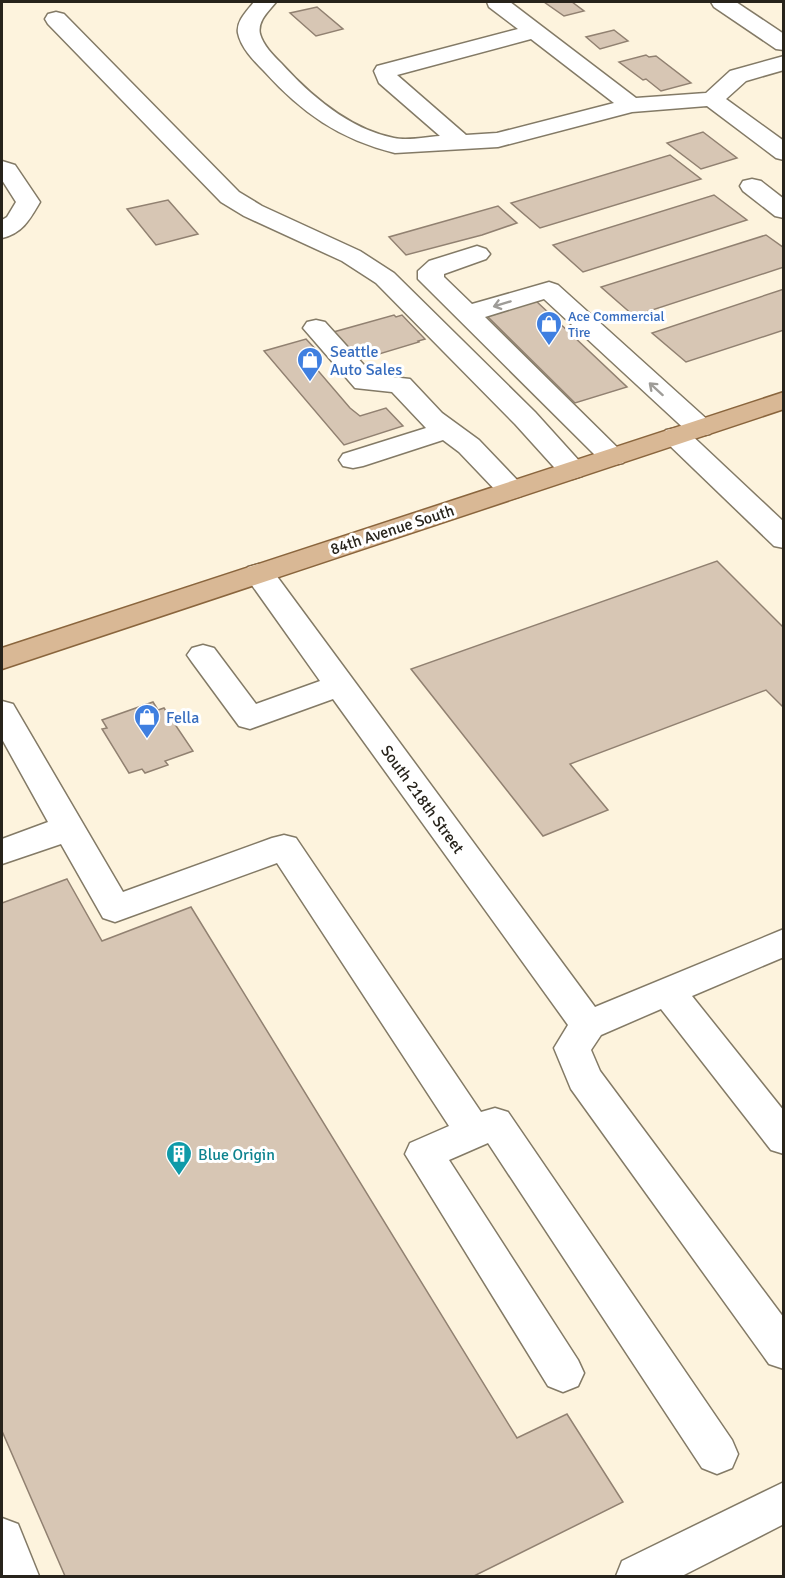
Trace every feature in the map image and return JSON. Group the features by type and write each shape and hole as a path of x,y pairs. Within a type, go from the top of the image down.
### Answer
{"main road":[{"name":"84th Avenue South","path":"2,659 783,400"}],"street":[{"path":"265,2 250,21 249,33 259,52 297,94 334,121 362,136 395,146 498,140 631,105 712,99 738,76 783,63"},
{"path":"497,2 631,105"},
{"path":"722,2 783,44"},
{"path":"56,19 230,197 253,211 351,256 385,279 525,418 572,470"},
{"path":"460,142 387,78 385,71 536,31"},
{"path":"712,99 783,153"},
{"path":"2,168 7,170 28,202 16,222 2,231"},
{"path":"752,186 783,211"},
{"path":"477,254 438,266 431,271 431,279 613,457"},
{"path":"466,314 549,290 688,432 756,513 783,539"},
{"path":"316,328 365,382 400,386 432,419 469,446 511,490"},
{"path":"353,460 447,430"},
{"path":"756,513 783,503"},
{"name":"South 218th Street","path":"259,573 588,1025"},
{"path":"203,655 250,718 340,685"},
{"path":"2,712 115,909 284,847 474,1132"},
{"path":"2,852 68,828"},
{"path":"783,942 588,1025 572,1048 584,1078 783,1351"},
{"path":"667,991 783,1139"},
{"path":"563,1373 424,1154 495,1124 717,1454"},
{"path":"638,1576 783,1502"},
{"path":"2,1539 17,1576"}],"building":[{"path":"544,2 572,2 584,11 564,16"},
{"path":"317,7 343,29 316,36 290,13"},
{"path":"614,30 628,41 600,49 586,37"},
{"path":"646,55 656,56 691,83 661,91 619,62"},
{"path":"703,132 737,158 701,169 667,143"},
{"path":"670,155 701,179 540,228 511,203"},
{"path":"714,195 747,220 583,272 553,245"},
{"path":"168,200 198,234 156,245 127,209"},
{"path":"498,206 517,223 482,235 406,255 389,237"},
{"path":"766,235 784,248 784,267 634,316 601,287"},
{"path":"784,289 784,330 686,362 652,333"},
{"path":"535,300 627,387 575,403 486,315"},
{"path":"394,315 396,317 402,315 425,339 356,361 330,333"},
{"name":"Seattle Auto Sales","path":"306,339 321,355 308,359 350,408 360,416 386,408 403,426 344,445 264,351"},
{"path":"717,561 784,628 784,708 766,690 570,764 608,810 543,836 411,669"},
{"name":"Fella","path":"153,702 158,710 164,708 193,751 165,761 168,765 145,773 142,769 129,773 102,729 107,728 102,720"},
{"name":"Blue Origin","path":"67,879 102,941 191,907 517,1438 567,1414 623,1502 474,1576 65,1576 2,1431 2,903"}],"place":[{"name":"Ace Commercial Tire","path":"549,347"},
{"name":"Seattle Auto Sales","path":"310,383"},
{"name":"Fella","path":"147,740"},
{"name":"Blue Origin","path":"179,1177"}]}
